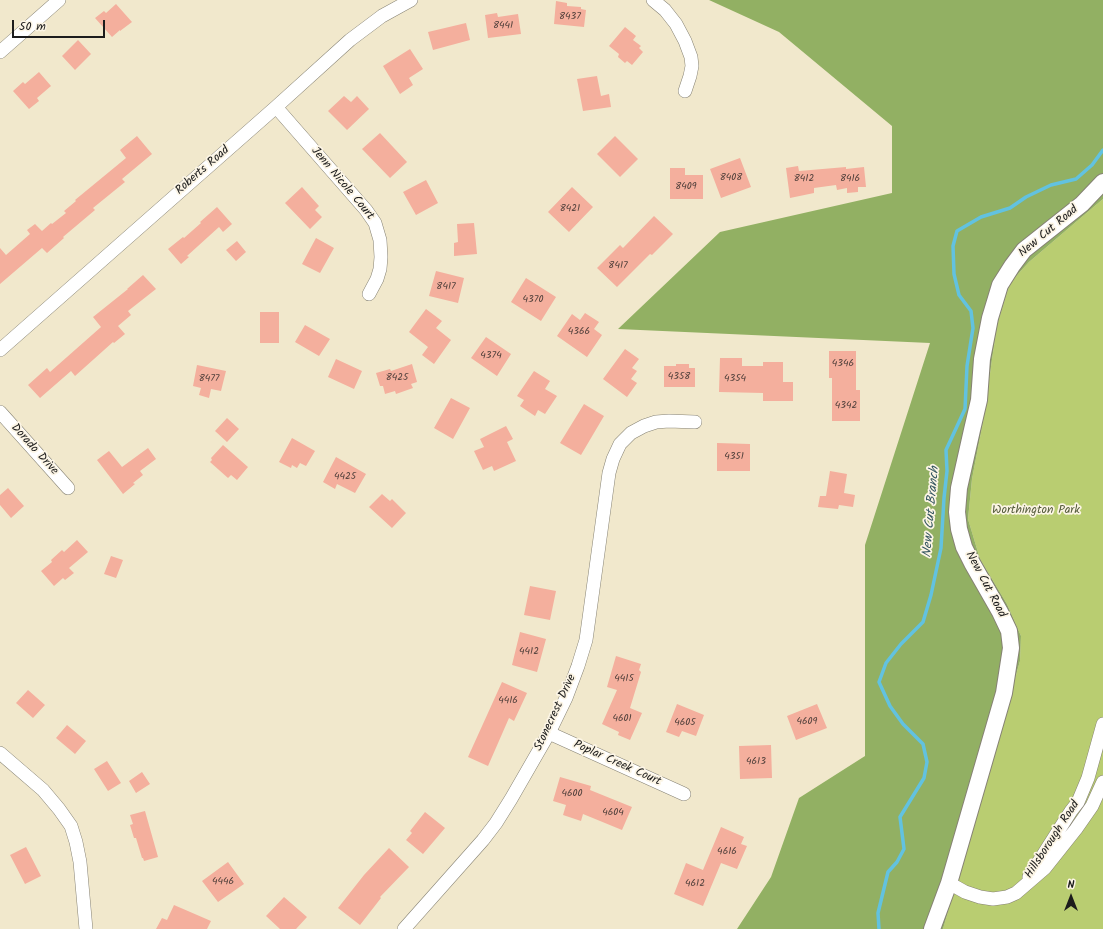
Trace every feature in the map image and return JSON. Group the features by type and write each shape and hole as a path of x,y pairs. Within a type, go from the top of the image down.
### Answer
{"street":[{"path":"0,52 59,0"},
{"name":"Roberts Road","path":"0,350 350,40 382,16 411,0"},
{"path":"652,0 665,10 676,24 691,57 692,66 685,91"},
{"name":"Jenn Nicole Court","path":"276,106 366,210 375,223 380,240 380,269 377,279 369,294"},
{"name":"New Cut Road","path":"932,929 949,883 1004,693 1011,648 1009,632 1000,612 964,547 959,529 957,512 959,488 980,400 982,359 990,318 1000,285 1024,250 1082,204 1103,182"},
{"name":"Dorado Drive","path":"0,412 68,488"},
{"name":"Stonecrest Drive","path":"404,929 483,840 496,823 549,733 566,698 586,640 609,473 613,459 620,444 631,433 656,422 695,422"},
{"name":"Hillsborough Road","path":"1023,886 1078,802 1088,778 1103,724"},
{"name":"Poplar Creek Court","path":"549,733 684,794"},
{"path":"0,753 43,790 60,809 71,826 80,862 86,929"},
{"name":"Hillsborough Road","path":"949,883 965,892 993,899 1007,897 1016,893 1045,868 1076,829 1092,806 1103,782"}],"green space":[{"path":"709,0 1103,0 1103,199 1029,262 1010,283 997,325 983,422 972,479 968,519 980,559 1007,604 1021,636 1020,661 943,929 737,929 771,877 799,798 865,756 865,545 930,343 618,329 720,232 892,193 892,126 779,32"},
{"name":"Worthington Park","path":"1103,199 1103,929 943,929 1020,661 1021,636 1007,604 980,559 968,519 972,479 983,422 997,325 1010,283 1029,262"}],"building":[{"path":"556,1 567,3 567,6 581,7 581,9 586,10 584,27 554,24"},
{"path":"116,4 132,22 112,37 95,18 104,11 106,13"},
{"path":"497,13 498,17 518,14 521,34 488,38 485,15"},
{"path":"466,23 470,40 433,50 428,32"},
{"path":"625,27 636,36 633,40 641,46 639,48 643,52 632,65 627,61 625,63 618,57 619,54 609,46"},
{"path":"78,40 91,54 75,70 62,56"},
{"path":"410,49 423,69 409,78 413,85 400,94 383,66"},
{"path":"39,72 51,86 37,98 39,101 29,109 13,91 23,82 25,84"},
{"path":"597,76 601,96 609,94 611,107 583,111 577,79"},
{"path":"344,96 351,102 357,96 369,109 347,130 328,111"},
{"path":"380,133 407,162 390,178 362,149"},
{"path":"137,136 152,154 122,179 125,182 93,208 95,210 63,237 64,238 47,253 42,248 0,284 0,248 6,255 30,234 27,230 35,224 42,231 66,213 64,211 76,201 75,200 126,158 120,150"},
{"path":"615,136 638,159 620,177 597,154"},
{"path":"740,158 751,187 721,198 710,169"},
{"path":"798,166 799,171 864,167 866,187 858,187 858,192 847,193 847,188 837,190 836,185 814,188 814,193 790,198 786,168"},
{"path":"670,168 685,168 685,175 703,175 703,199 670,199"},
{"path":"426,180 438,203 416,215 403,192"},
{"path":"302,187 319,206 315,210 322,217 310,229 285,203"},
{"path":"572,187 593,207 569,232 548,212"},
{"path":"217,207 232,224 223,232 219,227 187,256 189,257 181,264 168,249 183,237 184,238"},
{"path":"654,216 673,234 652,255 650,254 617,287 597,268 620,245 623,248"},
{"path":"474,223 477,254 454,256 454,243 458,242 457,224"},
{"path":"316,238 334,248 320,273 302,264"},
{"path":"237,241 246,252 236,261 226,250"},
{"path":"436,271 464,278 458,303 429,296"},
{"path":"143,275 156,289 128,311 131,315 118,326 125,334 114,343 113,342 75,376 71,371 40,398 28,385 47,368 50,372 101,327 93,317"},
{"path":"526,278 556,297 541,321 511,302"},
{"path":"426,309 442,321 436,328 451,340 434,364 422,355 428,347 409,332"},
{"path":"260,312 279,312 279,343 260,343"},
{"path":"585,313 599,322 594,329 602,335 587,357 557,336 572,314 580,320"},
{"path":"305,325 330,339 319,356 295,342"},
{"path":"486,337 511,354 497,376 471,358"},
{"path":"625,349 639,359 632,368 637,371 631,379 637,383 627,397 603,379"},
{"path":"829,351 856,351 856,390 860,390 860,421 832,421 832,378 829,378"},
{"path":"720,358 742,358 742,366 763,366 763,362 783,362 783,382 793,382 793,401 763,401 763,393 719,392"},
{"path":"336,359 362,371 354,389 328,377"},
{"path":"412,364 417,382 411,384 413,388 396,394 395,391 385,394 383,386 380,386 376,373 390,369 391,371"},
{"path":"676,364 689,364 689,368 695,368 695,387 664,387 664,366 676,366"},
{"path":"197,365 226,371 221,391 211,389 209,398 199,395 201,388 193,386"},
{"path":"534,371 550,381 545,389 557,396 545,414 538,410 535,416 520,406 524,400 517,396"},
{"path":"451,398 470,408 453,439 434,428"},
{"path":"584,404 604,416 581,455 560,443"},
{"path":"227,418 239,429 227,442 215,431"},
{"path":"506,426 513,439 507,442 516,461 494,471 492,466 483,470 474,451 484,447 480,439"},
{"path":"292,438 315,451 306,466 300,463 297,468 292,465 291,468 279,462"},
{"path":"717,443 750,444 750,471 717,471"},
{"path":"223,445 248,467 237,480 231,475 228,478 210,462 212,460 211,458"},
{"path":"148,448 156,459 140,471 143,475 123,494 97,460 109,451 122,467"},
{"path":"336,457 366,474 355,493 337,484 335,489 323,482"},
{"path":"830,471 847,474 844,493 855,495 853,507 839,505 838,509 818,507 820,496 826,496"},
{"path":"8,488 24,506 11,518 0,505 0,495"},
{"path":"382,494 390,501 392,499 406,513 392,528 369,507"},
{"path":"77,540 88,552 69,568 74,573 65,580 63,578 54,586 41,571 52,562 51,560 62,550 64,552"},
{"path":"111,556 123,560 116,578 104,574"},
{"path":"530,586 556,591 550,620 524,615"},
{"path":"520,632 546,639 537,672 512,665"},
{"path":"616,656 641,664 639,670 641,672 630,708 642,713 630,740 618,735 619,732 602,724 617,690 607,687"},
{"path":"502,682 527,693 514,721 509,718 488,766 468,757"},
{"path":"28,690 45,705 33,718 16,703"},
{"path":"677,704 704,715 696,736 682,731 679,737 666,732"},
{"path":"817,704 827,728 796,740 787,716"},
{"path":"67,725 86,741 75,754 56,738"},
{"path":"771,745 772,778 740,779 739,746"},
{"path":"107,761 121,783 108,791 94,769"},
{"path":"142,772 150,784 136,793 129,781"},
{"path":"560,777 591,786 590,790 632,807 622,830 583,814 581,821 563,815 566,805 553,801"},
{"path":"145,811 158,857 144,861 130,825 133,824 130,815"},
{"path":"425,812 445,828 423,854 406,840 412,833 410,831"},
{"path":"721,827 744,837 741,844 747,846 737,869 721,863 703,906 674,894 686,863 703,870"},
{"path":"26,847 41,876 25,884 10,855"},
{"path":"389,848 409,867 380,897 381,898 360,925 338,908 364,875"},
{"path":"228,862 244,884 218,902 202,881"},
{"path":"284,897 307,917 296,929 280,929 266,916"},
{"path":"174,905 211,921 207,929 156,929 162,918 167,920"}],"waterway":[{"name":"New Cut Branch","path":"879,929 878,913 888,872 897,862 904,849 900,817 924,778 927,762 923,744 903,724 890,706 879,682 886,663 901,644 923,622 931,595 941,548 947,471 946,450 965,409 967,366 973,328 971,311 959,295 954,274 953,246 957,231 981,217 1010,208 1026,197 1051,185 1076,179 1092,165 1103,150"}]}
